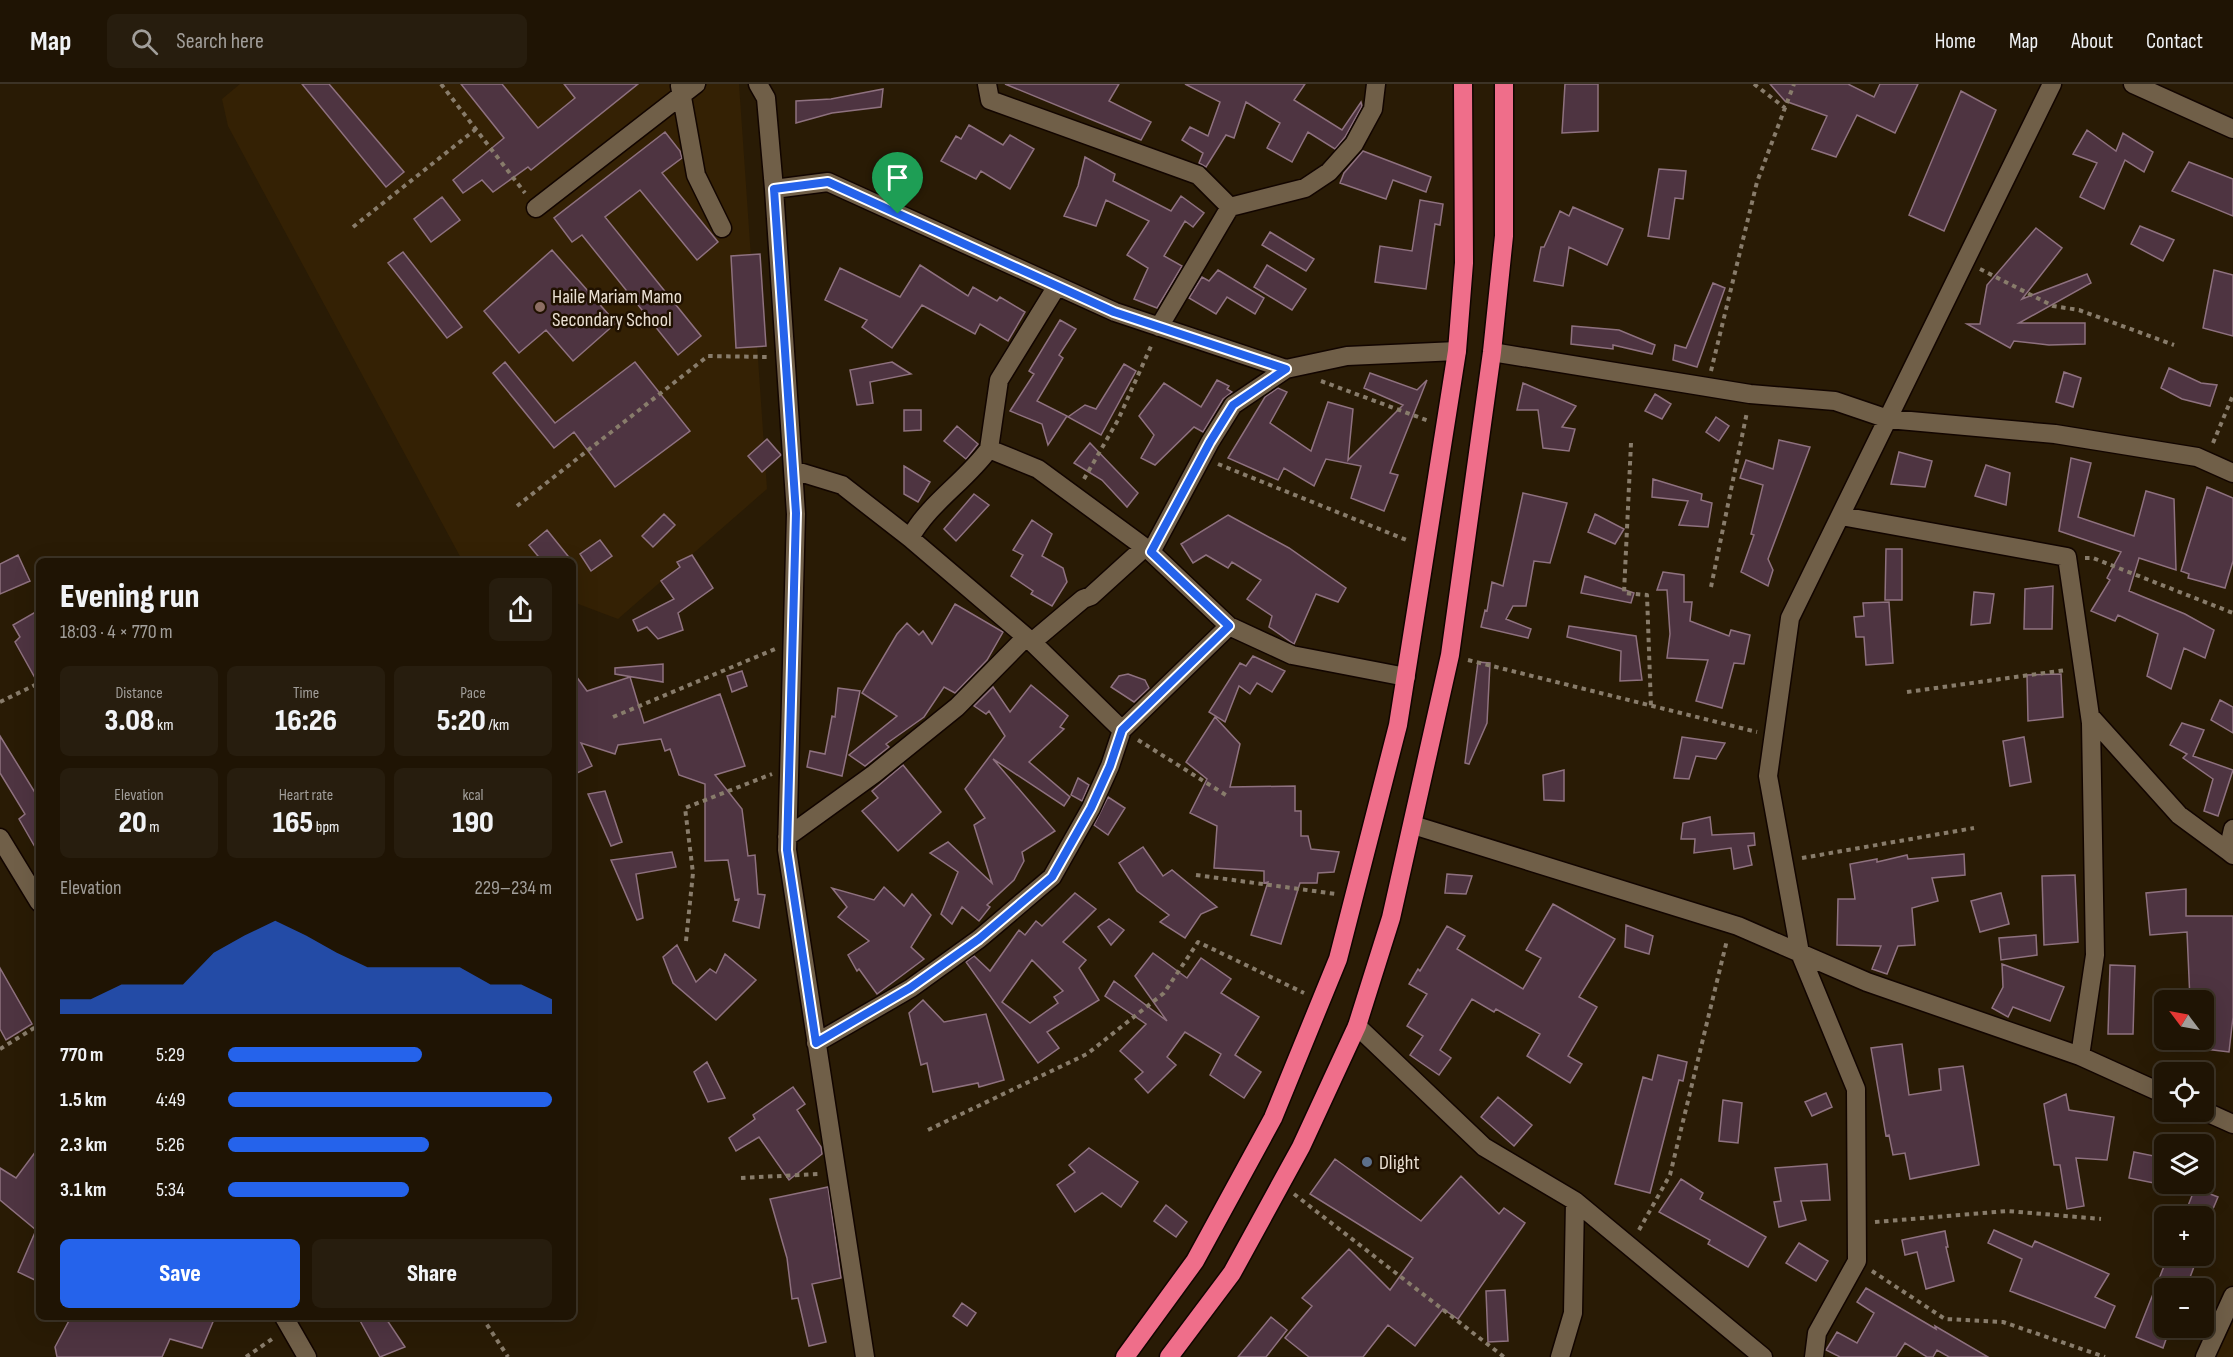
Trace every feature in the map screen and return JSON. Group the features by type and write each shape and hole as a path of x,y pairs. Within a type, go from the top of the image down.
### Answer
{"highway":[{"path":"1125,1357 1195,1261 1273,1118 1338,959 1398,724 1457,351 1464,263 1463,84"},
{"path":"1170,1357 1232,1273 1282,1185 1357,1026 1391,918 1450,655 1492,352 1504,236 1504,84"}],"street":[{"path":"758,84 766,99 774,189 796,513 788,861 865,1357"},
{"path":"987,84 990,100 1197,176 1230,207"},
{"path":"1159,327 1230,207 1305,188 1329,172 1354,144 1373,110 1376,84"},
{"path":"1814,1357 1817,1333 1857,1261 1856,1089 1800,953 1768,776 1790,618 2052,84"},
{"path":"2133,84 2233,129"},
{"path":"536,208 686,88"},
{"path":"686,88 696,175 722,228"},
{"path":"774,189 828,182 1114,312 1286,369"},
{"path":"910,538 918,523 976,467 989,448 999,380 1057,286"},
{"path":"787,837 874,774 957,707 1029,640 1083,599 1091,596 1148,550 1233,405 1286,369 1347,356 1457,351"},
{"path":"1492,352 1750,394 1835,401 1888,419 2055,434 2197,457 2233,473"},
{"path":"989,448 1038,469 1148,550 1229,626 1292,655 1406,676"},
{"path":"793,470 842,485 910,538 1029,640 1122,730"},
{"path":"1841,516 2067,557 2090,716 2095,955 2080,1056"},
{"path":"816,1043 910,988 979,939 1052,877 1091,808 1110,766 1122,730 1229,626"},
{"path":"2090,716 2179,815 2230,853 2233,829"},
{"path":"1413,825 1731,924 1868,982 2080,1056 2154,1089"},
{"path":"0,838 36,897"},
{"path":"1357,1026 1484,1147 1575,1201 1763,1357"},
{"path":"2214,1115 2233,1124"},
{"path":"1560,1357 1573,1313 1575,1201"},
{"path":"2205,1357 2233,1296"},
{"path":"287,1322 307,1357"}],"path":[{"path":"441,84 536,208"},
{"path":"1754,84 1785,108"},
{"path":"1707,387 1757,182 1794,84"},
{"path":"353,227 476,129"},
{"path":"1965,262 2053,306 2079,310 2174,345"},
{"path":"1075,496 1118,420 1159,327"},
{"path":"517,506 708,356 785,358"},
{"path":"1318,380 1445,426"},
{"path":"1711,587 1750,394"},
{"path":"2206,461 2233,395"},
{"path":"1631,443 1624,594 1647,595 1651,707"},
{"path":"1202,457 1426,548"},
{"path":"2067,557 2093,558 2233,613"},
{"path":"613,717 793,642"},
{"path":"1450,655 1773,736"},
{"path":"1906,692 2083,667"},
{"path":"0,702 36,684"},
{"path":"1122,730 1229,797"},
{"path":"686,941 693,873 685,808 789,767"},
{"path":"1783,861 1974,828"},
{"path":"1196,875 1354,896"},
{"path":"1630,1246 1670,1174 1731,924"},
{"path":"928,1130 1087,1054 1164,993 1198,942 1321,1000"},
{"path":"0,1049 36,1027"},
{"path":"741,1178 837,1173"},
{"path":"1282,1185 1504,1357"},
{"path":"1857,1223 2008,1211 2101,1219"},
{"path":"1857,1261 1945,1319 2003,1322 2105,1357"},
{"path":"484,1320 508,1357"},
{"path":"246,1357 287,1322"}],"shaded area":[{"name":"Haile Mariam Mamo Secondary School","path":"240,84 739,84 767,489 618,619 576,603 576,558 461,558 228,126 222,99"},
{"path":"2233,1317 2233,1357 2210,1357"}],"building":[{"path":"302,84 329,84 404,172 386,187"},
{"path":"461,84 502,84 538,128 575,98 564,84 638,84 531,170 528,167 493,192 482,180 463,193 453,180 504,138"},
{"path":"1005,84 1119,84 1109,101 1151,122 1141,140"},
{"path":"1185,84 1305,84 1294,100 1342,130 1361,102 1362,106 1345,137 1335,149 1308,132 1292,162 1267,148 1280,123 1246,102 1234,138 1226,135 1206,167 1199,163 1203,153 1182,140 1190,127 1208,136 1220,102"},
{"path":"1565,84 1598,84 1598,131 1562,133"},
{"path":"1770,84 1848,84 1874,97 1880,84 1918,84 1895,133 1857,115 1836,157 1812,149 1827,116 1785,101"},
{"path":"883,89 881,107 832,113 796,123 796,101 831,99"},
{"path":"1961,91 1996,110 1944,231 1909,215"},
{"path":"969,125 1003,145 1010,135 1034,149 1010,189 981,171 976,179 941,161 956,136 961,139"},
{"path":"2087,130 2116,151 2123,133 2153,152 2144,172 2125,160 2104,209 2080,197 2097,163 2073,154"},
{"path":"665,132 680,151 682,158 662,173 718,242 697,260 640,190 605,217 701,336 678,355 582,235 572,242 554,218"},
{"path":"1363,151 1431,177 1426,192 1393,180 1386,199 1340,183 1344,173"},
{"path":"1085,157 1115,174 1113,181 1171,211 1181,196 1204,213 1193,227 1185,221 1164,256 1182,266 1157,308 1134,299 1148,268 1127,255 1149,221 1106,200 1096,226 1064,216 1078,186"},
{"path":"2189,162 2233,179 2233,216 2172,191"},
{"path":"1659,169 1686,171 1683,199 1675,198 1669,239 1648,236"},
{"path":"442,197 460,220 431,242 414,219"},
{"path":"1420,200 1443,204 1440,225 1435,224 1426,289 1375,282 1380,246 1412,251"},
{"path":"1573,207 1623,229 1607,265 1569,247 1563,286 1534,281 1541,247 1544,247 1560,211 1569,216"},
{"path":"2140,226 2174,240 2163,261 2131,244"},
{"path":"2036,228 2062,248 2022,299 2087,274 2091,283 2019,323 2085,323 2085,344 2049,345 2014,341 2010,348 1967,324 1980,324 1987,285"},
{"path":"1270,232 1314,259 1306,271 1262,245"},
{"path":"552,250 616,323 573,361 546,330 519,353 484,311"},
{"path":"403,252 462,327 447,338 388,263"},
{"path":"760,254 766,346 736,348 731,256"},
{"path":"920,265 968,296 973,287 997,301 1000,297 1025,312 1008,341 980,324 975,334 922,305 892,348 862,327 867,320 825,300 840,268 900,297"},
{"path":"1267,265 1306,289 1292,310 1254,287"},
{"path":"1218,270 1264,298 1255,314 1227,297 1216,314 1189,298 1202,277 1209,281"},
{"path":"2214,270 2233,275 2233,336 2203,328"},
{"path":"1713,283 1725,288 1697,367 1673,360 1675,345 1686,348"},
{"path":"1060,320 1076,329 1059,355 1063,358 1037,401 1067,416 1048,445 1042,424 1010,411 1034,374 1029,371"},
{"path":"1572,326 1619,330 1655,345 1652,354 1613,345 1613,349 1571,344"},
{"path":"505,362 555,423 635,362 690,431 615,487 574,432 554,448 493,373"},
{"path":"892,362 911,374 870,382 873,403 857,405 850,370"},
{"path":"1124,364 1136,371 1101,435 1068,417 1085,405 1096,409"},
{"path":"2169,368 2201,383 2217,385 2210,406 2182,399 2161,388"},
{"path":"2064,372 2081,378 2073,407 2056,402"},
{"path":"1370,373 1417,390 1427,380 1390,473 1398,475 1384,511 1351,498 1361,466 1326,459 1314,486 1284,468 1278,480 1228,458 1265,397 1278,388 1287,392 1270,423 1311,451 1328,402 1353,409 1348,460 1403,405 1364,388"},
{"path":"1217,380 1229,386 1227,389 1232,392 1223,399 1203,432 1194,427 1155,465 1141,458 1154,435 1139,416 1164,383 1201,407"},
{"path":"1523,383 1576,406 1562,427 1575,429 1569,451 1543,448 1538,410 1517,410"},
{"path":"1655,394 1671,404 1662,419 1645,411"},
{"path":"904,410 921,410 921,430 904,431"},
{"path":"1716,417 1729,426 1719,441 1706,432"},
{"path":"957,426 978,444 966,459 944,441"},
{"path":"767,439 781,455 762,472 748,456"},
{"path":"1779,440 1810,447 1768,559 1773,570 1768,586 1741,572 1754,535 1751,534 1763,485 1740,478 1746,460 1773,469"},
{"path":"1090,443 1138,493 1127,507 1102,480 1074,463"},
{"path":"1899,452 1932,461 1925,487 1891,484"},
{"path":"2071,458 2091,463 2078,517 2134,536 2146,491 2174,499 2176,570 2139,558 2129,591 2185,614 2214,630 2205,658 2184,648 2171,689 2147,676 2158,634 2118,615 2115,621 2091,611 2110,580 2107,578 2121,552 2059,531"},
{"path":"1986,465 2010,473 2006,505 1975,496"},
{"path":"904,466 930,482 918,502 904,494"},
{"path":"1653,479 1702,494 1701,500 1712,503 1708,527 1679,525 1688,501 1652,497"},
{"path":"2207,487 2233,498 2233,561 2225,588 2188,578 2189,574 2181,571"},
{"path":"1523,493 1567,503 1550,563 1534,561 1526,606 1513,606 1506,619 1531,629 1528,638 1481,627 1485,610 1487,611 1492,582 1503,586"},
{"path":"974,494 989,505 956,541 944,529"},
{"path":"664,514 675,525 653,547 642,536"},
{"path":"1595,514 1624,529 1615,544 1588,532"},
{"path":"1228,515 1289,548 1346,588 1338,602 1316,594 1294,644 1269,627 1272,616 1247,599 1261,580 1232,562 1228,568 1206,555 1193,563 1181,544"},
{"path":"1032,520 1052,534 1042,556 1063,568 1067,582 1052,606 1031,594 1033,591 1011,576 1023,555 1013,550"},
{"path":"547,530 570,558 540,558 529,545"},
{"path":"600,540 612,556 591,571 580,554"},
{"path":"1886,549 1902,549 1902,600 1885,600"},
{"path":"18,555 30,581 0,594 0,564"},
{"path":"692,555 713,588 678,613 683,630 658,639 647,627 638,631 633,620 674,599 661,581 680,567 677,562"},
{"path":"1663,572 1684,575 1684,602 1692,602 1690,621 1729,636 1731,630 1750,635 1744,664 1734,663 1722,708 1696,701 1708,660 1667,658 1670,634 1667,590 1657,590"},
{"path":"1585,576 1634,593 1631,603 1581,593"},
{"path":"2053,586 2052,629 2024,629 2025,589"},
{"path":"1974,592 1994,594 1990,623 1971,625"},
{"path":"1889,602 1893,663 1866,665 1864,637 1856,637 1854,617 1864,616 1863,603"},
{"path":"955,604 1003,632 987,660 955,693 944,687 924,717 886,744 889,747 865,766 849,755 897,716 862,693 897,634 907,623 919,635 923,631 932,644"},
{"path":"36,612 36,680 15,642 20,637 13,625"},
{"path":"1569,626 1636,636 1642,680 1620,681 1621,651 1567,637"},
{"path":"1253,656 1285,671 1272,692 1257,683 1250,694 1239,686 1225,722 1209,712 1240,663 1246,666"},
{"path":"1478,662 1490,663 1487,723 1469,764 1465,763"},
{"path":"663,664 663,682 615,674 615,668"},
{"path":"742,671 747,686 732,692 727,676"},
{"path":"1128,674 1145,680 1149,688 1134,702 1111,687 1119,676"},
{"path":"2061,674 2063,717 2028,721 2027,675"},
{"path":"576,676 587,691 630,677 644,723 720,694 745,766 715,775 742,809 748,856 755,855 758,894 765,895 759,928 733,921 739,899 735,900 728,860 705,861 705,784 679,775 670,749 665,751 661,739 618,745 615,754 581,743 592,766 577,773"},
{"path":"1031,685 1068,716 1060,727 1064,729 1029,762 1070,797 1064,806 993,759 1055,831 1022,852 1024,861 1014,880 987,905 990,907 979,921 962,907 952,924 941,914 958,872 930,853 948,842 992,883 974,825 985,818 965,789 1005,736 989,711 986,714 974,706 993,687 1010,712"},
{"path":"838,688 860,691 842,776 807,767 810,751 825,754 832,716 835,717"},
{"path":"2220,700 2233,707 2233,733 2211,720"},
{"path":"1215,717 1240,744 1230,787 1295,786 1295,811 1301,811 1301,836 1308,836 1311,849 1339,852 1334,872 1318,873 1317,883 1300,883 1281,944 1251,935 1268,882 1264,883 1264,871 1214,868 1217,826 1190,813 1207,779 1186,762"},
{"path":"2182,723 2204,730 2193,756 2233,770 2218,816 2204,811 2213,779 2183,758 2187,754 2170,745"},
{"path":"0,736 36,794 36,849 19,819 25,814 0,773"},
{"path":"1682,737 1725,743 1716,759 1696,756 1689,779 1674,778"},
{"path":"2024,737 2031,782 2010,786 2003,741"},
{"path":"903,765 941,812 898,851 862,811 878,798 872,791"},
{"path":"1564,770 1564,801 1544,800 1543,775"},
{"path":"1078,778 1089,785 1082,801 1071,795"},
{"path":"605,791 622,842 611,846 588,794"},
{"path":"1108,797 1125,808 1108,835 1094,825"},
{"path":"1710,817 1712,835 1754,833 1755,845 1748,846 1752,865 1734,869 1731,848 1694,853 1695,839 1681,839 1683,823"},
{"path":"1143,847 1163,876 1172,870 1217,907 1201,914 1185,938 1160,922 1169,915 1137,891 1119,863"},
{"path":"672,852 676,867 636,874 643,918 637,920 611,860"},
{"path":"1964,854 1965,875 1932,878 1938,901 1912,908 1915,945 1898,946 1887,974 1872,969 1881,946 1837,945 1838,899 1855,899 1850,864 1877,859 1877,862 1907,855 1908,859"},
{"path":"1447,874 1472,876 1466,894 1445,893"},
{"path":"2075,875 2078,942 2044,945 2042,876"},
{"path":"884,887 904,906 912,894 931,915 911,947 924,959 877,994 859,969 857,971 848,955 869,941 838,917 847,907 832,888 874,900"},
{"path":"2186,889 2186,916 2233,916 2233,1017 2229,1052 2213,1050 2214,990 2190,990 2187,932 2150,935 2146,893"},
{"path":"1075,893 1096,909 1063,942 1086,960 1079,968 1099,1000 1047,1032 1059,1048 1038,1063 966,962 974,956 990,971 1019,930 1025,935 1036,921 1042,926","holes":["1032,960 1063,991 1054,997 1058,1003 1030,1023 1002,1002"]},
{"path":"2001,893 2009,924 1980,932 1971,901"},
{"path":"1553,904 1615,939 1579,997 1597,1007 1568,1056 1582,1064 1570,1083 1527,1056 1540,1034 1496,1009 1494,1012 1472,999 1440,1050 1451,1058 1439,1075 1410,1055 1423,1036 1407,1026 1427,994 1409,984 1418,969 1420,971 1447,926 1465,936 1457,949 1523,989 1541,958 1526,950"},
{"path":"1109,919 1124,930 1111,945 1098,927"},
{"path":"1626,925 1653,936 1649,954 1625,947"},
{"path":"2036,935 2037,955 2001,960 1999,938"},
{"path":"677,945 696,982 710,969 716,973 725,954 756,980 716,1020 673,983 663,957"},
{"path":"1153,953 1187,978 1201,958 1231,979 1221,993 1259,1017 1235,1055 1261,1072 1244,1098 1210,1075 1221,1054 1185,1032 1167,1057 1176,1065 1148,1093 1135,1079 1143,1072 1120,1051 1146,1024 1105,996 1114,981 1167,1021 1135,976"},
{"path":"2002,964 2064,987 2050,1021 2013,1007 2008,1017 1992,1008 2003,987"},
{"path":"2110,965 2135,966 2133,1034 2108,1034"},
{"path":"0,968 32,1024 6,1040 0,1029"},
{"path":"923,1000 944,1022 986,1014 1004,1080 979,1087 978,1083 933,1092 927,1063 921,1065 909,1013"},
{"path":"1902,1044 1909,1095 1941,1090 1939,1069 1963,1066 1979,1165 1910,1179 1905,1153 1893,1155 1889,1135 1886,1136 1871,1048"},
{"path":"1658,1055 1687,1062 1683,1081 1679,1080 1650,1193 1615,1184 1643,1077 1652,1080"},
{"path":"707,1062 725,1098 708,1102 694,1072"},
{"path":"793,1087 805,1104 797,1110 821,1147 822,1154 789,1180 759,1137 736,1151 729,1138 755,1119 753,1115"},
{"path":"1826,1093 1832,1107 1812,1116 1805,1102"},
{"path":"2066,1094 2069,1110 2114,1117 2107,1160 2076,1158 2084,1206 2067,1209 2060,1165 2054,1165 2044,1104"},
{"path":"1498,1097 1532,1125 1514,1146 1481,1117"},
{"path":"1723,1100 1742,1103 1738,1143 1719,1141"},
{"path":"1089,1148 1138,1182 1121,1207 1102,1193 1075,1212 1057,1185 1075,1172 1069,1165"},
{"path":"36,1151 36,1230 0,1200 0,1168 16,1178"},
{"path":"2134,1152 2154,1156 2154,1183 2129,1178"},
{"path":"1335,1159 1421,1221 1461,1176 1499,1214 1504,1208 1525,1223 1458,1319 1443,1309 1415,1346 1388,1325 1363,1357 1309,1357 1285,1338 1312,1306 1302,1298 1349,1249 1390,1290 1413,1258 1310,1194"},
{"path":"1827,1164 1830,1200 1801,1201 1806,1220 1779,1227 1774,1202 1781,1201 1775,1168"},
{"path":"1681,1179 1703,1193 1700,1199 1766,1237 1748,1267 1708,1244 1710,1240 1659,1212"},
{"path":"828,1187 841,1278 812,1284 826,1342 809,1346 798,1298 792,1299 787,1258 770,1199"},
{"path":"2193,1194 2210,1194 2218,1197 2214,1206 2188,1206"},
{"path":"1166,1205 1187,1222 1176,1237 1154,1221"},
{"path":"36,1230 36,1281 18,1272"},
{"path":"1994,1230 2032,1247 2035,1241 2109,1274 2095,1297 2115,1306 2105,1328 2010,1291 2022,1259 1988,1243"},
{"path":"1945,1231 1948,1247 1946,1247 1954,1281 1926,1289 1917,1252 1905,1255 1902,1240"},
{"path":"1799,1243 1828,1261 1816,1281 1786,1263"},
{"path":"2164,1266 2194,1266 2190,1278 2159,1278"},
{"path":"1866,1288 1988,1357 1949,1357 1937,1350 1933,1357 1927,1357 1905,1343 1896,1357 1840,1357 1826,1350 1837,1332 1857,1343 1874,1313 1857,1302"},
{"path":"1505,1290 1508,1341 1488,1342 1486,1291"},
{"path":"2154,1291 2154,1338 2166,1338 2163,1348 2136,1337"},
{"path":"962,1303 976,1313 967,1326 953,1316"},
{"path":"1271,1317 1287,1330 1266,1357 1238,1357"},
{"path":"69,1320 214,1320 202,1348 170,1339 162,1357 57,1357 55,1347"},
{"path":"360,1320 387,1320 405,1347 380,1357"}],"place":[{"name":"Haile Mariam Mamo Secondary School","path":"540,307"},
{"name":"Dlight","path":"1367,1162"}],"route":[{"path":"828,182 898,214 1114,312 1286,369 1233,405 1210,442 1151,552 1229,626 1122,730 1110,766 1091,808 1052,877 979,939 910,988 816,1043 787,850 796,513 774,189 828,182"}]}
